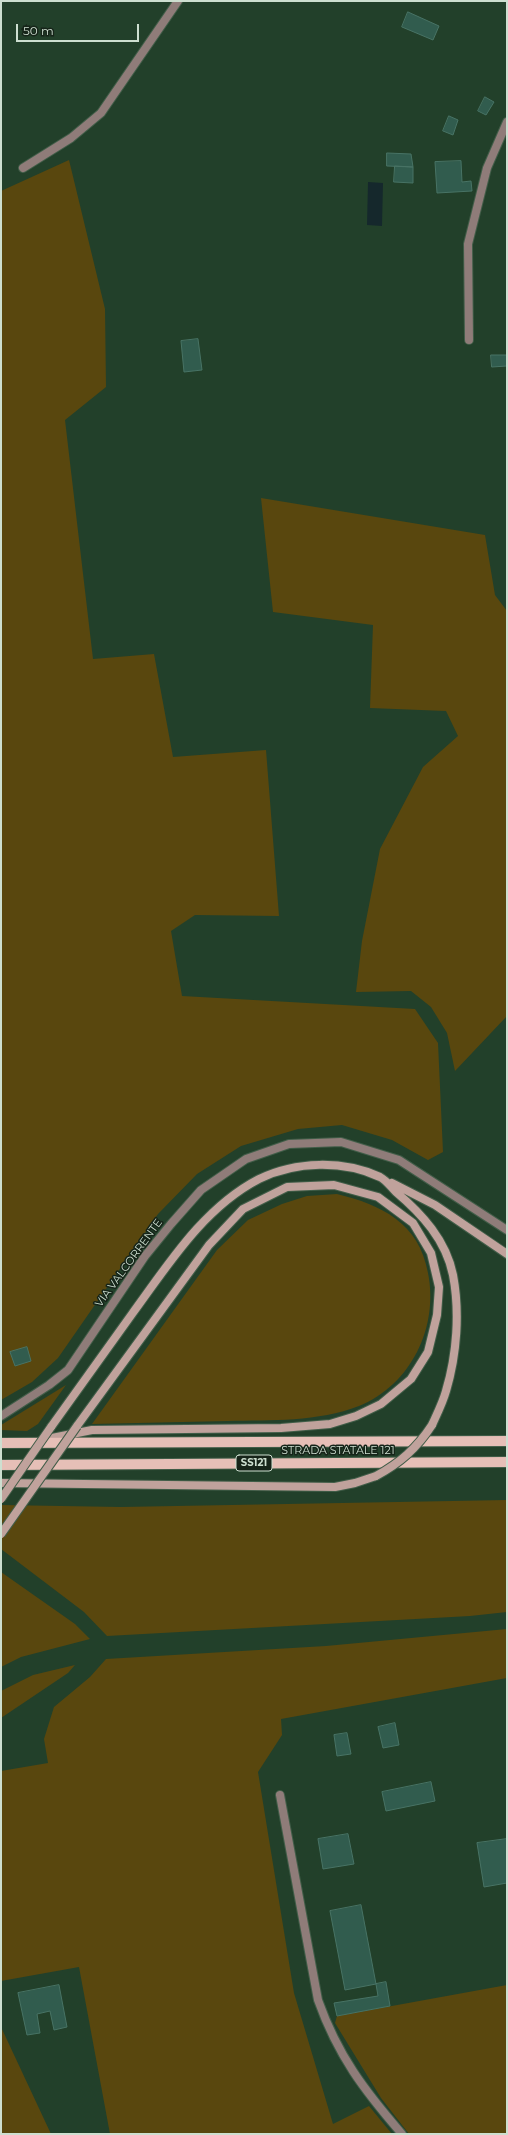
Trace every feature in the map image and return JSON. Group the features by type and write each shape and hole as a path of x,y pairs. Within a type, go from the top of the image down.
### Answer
{"main road":[{"path":"1,1498 164,1271 207,1217 230,1198 259,1179 302,1166 326,1165 352,1168 381,1178 435,1205 507,1254"},
{"path":"1,1483 335,1487 355,1483 376,1476 408,1455 422,1441 432,1425 446,1392 454,1358 456,1305 452,1273 433,1229 422,1215 381,1178"},
{"path":"1,1534 77,1426 209,1245 243,1209 287,1187 334,1185 378,1197 413,1223 431,1253 439,1287 437,1315 428,1352 411,1379 381,1404 369,1410 356,1416 323,1424 281,1428 92,1430 25,1443"},
{"name":"STRADA STATALE 121","path":"1,1443 507,1441"},
{"name":"STRADA STATALE 121","path":"1,1465 507,1462"}],"street":[{"path":"23,168 71,138 101,113 178,1"},
{"path":"469,340 468,244 487,168 507,122"},
{"name":"VIA VALCORRENTE","path":"1,1416 49,1385 68,1370 146,1256 171,1224 201,1190 246,1159 289,1144 341,1142 399,1160 507,1230"},
{"path":"280,1794 318,2000 329,2031 341,2055 372,2099 402,2134"}],"shaded area":[{"path":"69,160 105,309 106,387 65,420 93,659 154,654 173,757 266,750 279,916 195,915 171,931 182,996 415,1009 438,1043 443,1152 428,1160 392,1140 342,1125 298,1129 241,1146 197,1174 158,1214 58,1358 32,1382 1,1400 1,191"},
{"path":"261,498 485,535 495,595 507,611 507,1016 455,1071 447,1033 431,1007 411,991 356,992 362,941 380,849 423,767 458,736 446,711 370,708 373,625 273,612"},
{"path":"337,1194 369,1204 396,1219 407,1229 416,1241 423,1256 428,1273 430,1293 429,1314 425,1333 417,1352 407,1369 393,1384 377,1396 359,1406 311,1418 92,1424 217,1250 248,1220 282,1204 307,1196"},
{"path":"66,1385 38,1424 27,1431 1,1430 1,1425"},
{"path":"507,1500 507,1612 470,1616 107,1636 84,1612 1,1549 1,1505 121,1507"},
{"path":"1,1572 75,1624 90,1639 21,1657 1,1667"},
{"path":"507,1629 507,1678 281,1719 282,1735 258,1772 294,1993 333,2124 369,2106 392,2134 110,2134 79,1967 1,1981 1,1771 48,1763 44,1739 54,1707 90,1677 106,1659 326,1646"},
{"path":"75,1665 68,1673 1,1718 1,1691 33,1675"},
{"path":"507,1985 507,2134 409,2134 381,2098 335,2023 337,2016"},
{"path":"1,2027 51,2134 1,2134"}],"water":[{"path":"368,182 383,183 382,226 367,225"}],"building":[{"path":"408,12 439,26 433,40 402,27"},
{"path":"485,97 494,102 486,115 478,111"},
{"path":"449,116 458,120 453,135 443,131"},
{"path":"387,153 411,154 413,167 387,166"},
{"path":"461,161 462,182 471,181 472,191 437,193 435,162"},
{"path":"395,166 413,167 413,183 394,182"},
{"path":"198,339 202,370 184,372 181,341"},
{"path":"491,355 507,355 507,366 492,367"},
{"path":"27,1347 31,1361 15,1366 10,1352"},
{"path":"395,1723 399,1745 383,1748 378,1727"},
{"path":"347,1733 351,1754 337,1756 334,1735"},
{"path":"431,1782 435,1801 386,1811 382,1792"},
{"path":"348,1834 354,1864 323,1869 318,1839"},
{"path":"507,1839 507,1883 484,1887 477,1843"},
{"path":"361,1905 376,1984 345,1990 330,1911"},
{"path":"386,1982 390,2006 337,2016 334,2003 378,1996 376,1984"},
{"path":"59,1985 67,2027 54,2030 50,2011 37,2014 40,2033 27,2035 18,1993"}]}
